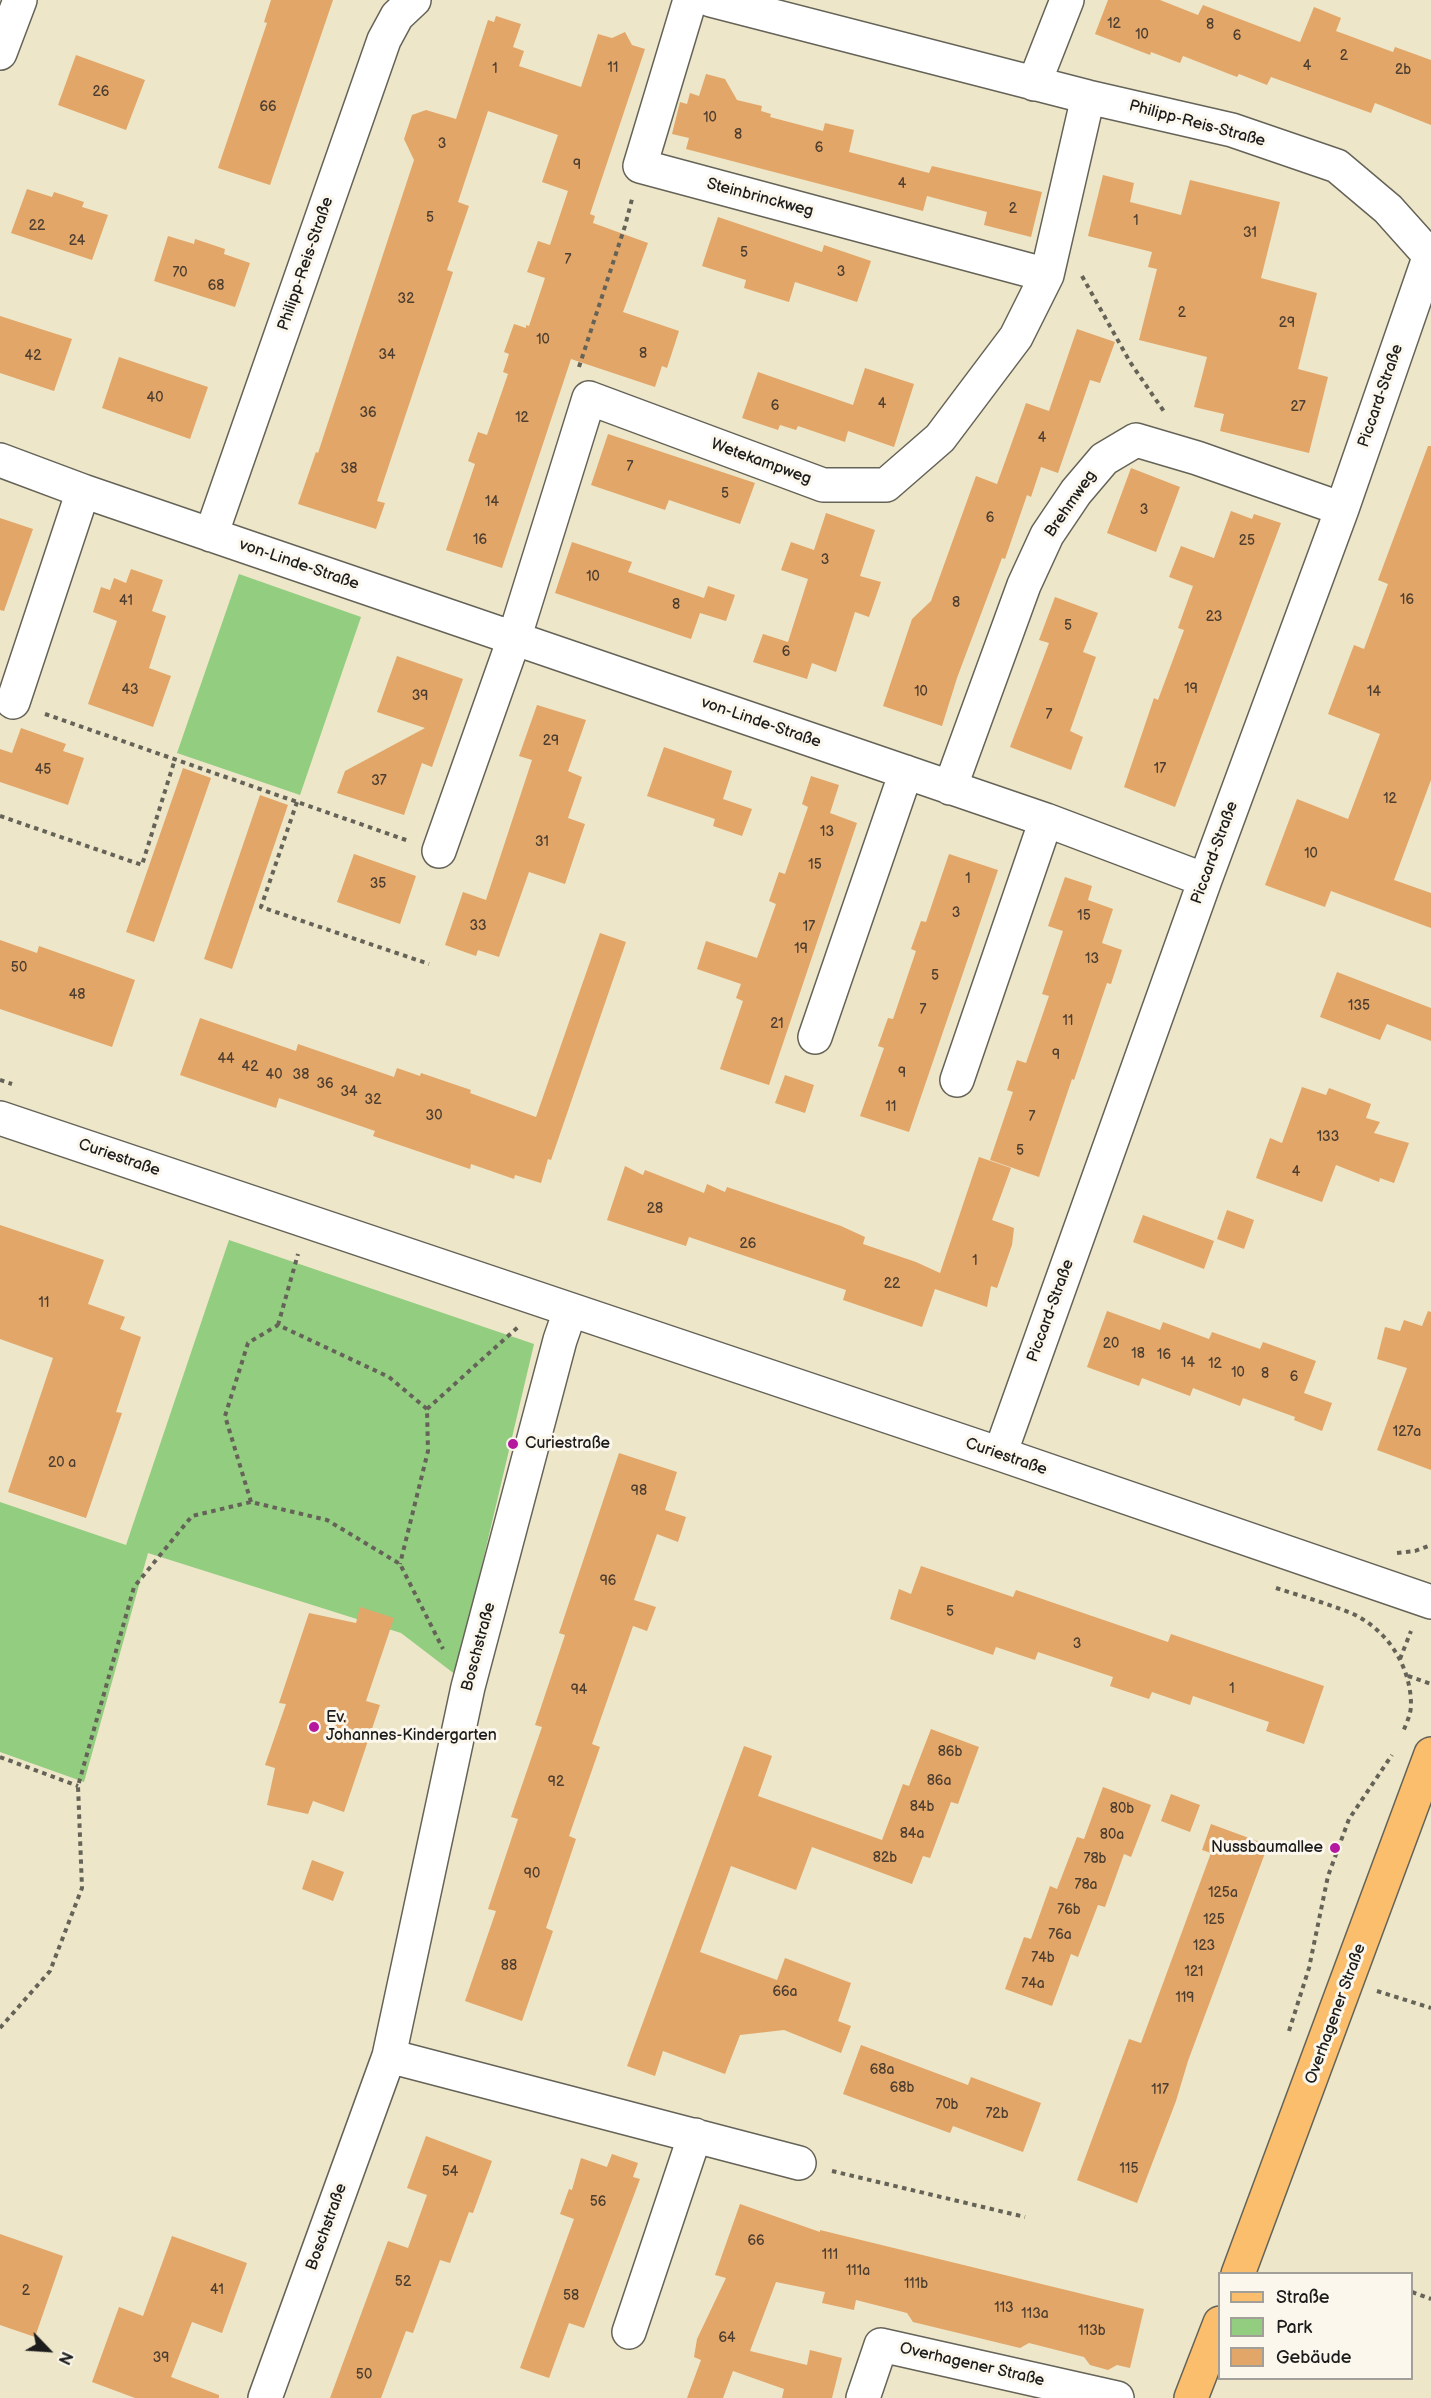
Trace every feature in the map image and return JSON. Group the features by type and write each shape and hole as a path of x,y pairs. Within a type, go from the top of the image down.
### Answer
{"main road":[{"name":"Overhagener Straße","path":"1239,2272 1431,1754"},
{"path":"1191,2398 1218,2328"}],"street":[{"path":"0,53 20,0"},
{"name":"Philipp-Reis-Straße","path":"211,535 384,40 398,16 414,0"},
{"path":"640,166 690,0"},
{"name":"Philipp-Reis-Straße","path":"711,0 1034,84 1232,130 1337,166 1388,209 1430,254"},
{"path":"1034,84 1066,0"},
{"name":"Wetekampweg","path":"589,398 823,485 886,485 940,438 1016,337 1047,275 1088,97"},
{"name":"Steinbrinckweg","path":"640,166 1047,275"},
{"name":"Piccard-Straße","path":"999,1454 1205,880 1342,509 1430,254"},
{"path":"439,851 514,639 589,398"},
{"name":"Brehmweg","path":"950,788 1024,585 1047,535 1076,492 1104,459 1136,440 1197,458 1342,509"},
{"name":"von-Linde-Straße","path":"0,460 83,491 1046,820 1205,880"},
{"path":"13,702 83,491"},
{"path":"815,1037 906,772"},
{"path":"957,1080 1046,820"},
{"name":"Curiestraße","path":"0,1118 1431,1602"},
{"name":"Boschstraße","path":"265,2398 389,2056 468,1687 560,1340 570,1311"},
{"path":"389,2056 799,2163"},
{"path":"629,2332 695,2136"},
{"name":"Overhagener Straße","path":"863,2398 881,2345 1118,2398"}],"path":[{"path":"589,398 571,391 625,226 640,166"},
{"path":"1047,275 1080,272 1130,362 1197,458"},
{"path":"13,702 439,851"},
{"path":"0,816 142,865 175,759"},
{"path":"297,802 261,907 429,964"},
{"path":"251,1502 225,1416 248,1343 278,1325 298,1253"},
{"path":"278,1325 389,1377 427,1409 428,1451 400,1564"},
{"path":"427,1409 518,1327"},
{"path":"0,2028 50,1971 82,1888 78,1786 134,1587 192,1516 251,1502 327,1520 400,1564 438,1641 468,1687"},
{"path":"1353,1614 1386,1638 1408,1676 1411,1707 1403,1734"},
{"path":"1408,1676 1431,1684"},
{"path":"1288,2035 1309,1968 1328,1876 1349,1819 1394,1753"},
{"path":"0,1757 78,1786"},
{"path":"1348,1982 1431,2008"},
{"path":"799,2163 1024,2217"},
{"path":"1413,2292 1431,2299"}],"green space":[{"path":"239,574 361,617 300,795 177,753"},
{"path":"229,1240 534,1344 456,1675 401,1633 148,1553 84,1782 0,1752 0,1502 126,1545"}],"building":[{"path":"271,0 333,0 270,185 218,168 267,23 264,22"},
{"path":"1108,0 1160,0 1198,15 1203,5 1300,42 1314,7 1341,18 1336,31 1393,52 1395,47 1431,60 1431,125 1375,103 1371,113 1271,77 1267,85 1239,74 1237,77 1183,56 1180,63 1151,52 1150,55 1095,34"},
{"path":"496,16 521,24 513,47 524,51 519,66 581,87 598,34 612,38 625,32 632,45 645,49 590,214 595,216 593,223 648,243 623,312 679,331 667,368 662,366 655,387 571,359 502,568 446,550 475,464 468,461 478,432 487,435 508,374 503,372 509,354 504,352 514,324 526,328 526,325 529,326 545,278 527,272 538,241 550,245 568,191 542,182 558,135 488,111 458,202 469,206 447,270 453,272 377,501 385,503 376,529 298,504 316,452 318,453 414,160 404,139 412,115 426,110 456,119 488,20 494,22"},
{"path":"76,55 145,80 126,130 58,105"},
{"path":"706,74 725,79 737,100 762,106 761,111 771,114 770,117 823,131 825,123 854,130 849,152 929,173 932,166 1042,192 1031,237 984,225 987,212 927,196 923,211 686,149 689,138 672,134 680,102 687,104 690,93 699,96"},
{"path":"1103,175 1134,183 1130,202 1181,215 1190,180 1280,202 1261,278 1317,293 1298,369 1328,377 1309,453 1220,431 1224,414 1194,407 1207,357 1139,340 1157,269 1148,267 1152,252 1088,236"},
{"path":"27,189 52,197 54,192 84,202 82,207 108,215 92,260 11,233"},
{"path":"718,217 822,252 824,245 871,261 857,302 795,282 789,302 744,288 746,280 702,266"},
{"path":"168,236 194,244 195,239 225,249 224,254 250,263 235,307 154,281"},
{"path":"0,316 72,339 54,391 0,373"},
{"path":"1077,329 1115,342 1100,383 1090,380 1058,473 1041,467 1031,497 1027,495 1005,559 1002,558 957,678 942,726 883,706 912,619 931,601 976,476 997,484 1026,403 1049,411"},
{"path":"119,357 208,387 190,439 102,408"},
{"path":"865,368 914,384 894,447 848,431 845,442 798,426 796,430 780,425 778,430 742,418 758,372 853,405"},
{"path":"608,434 755,483 740,524 669,500 665,510 591,485"},
{"path":"1428,446 1431,446 1431,780 1394,880 1431,893 1431,928 1331,891 1325,907 1265,885 1297,799 1348,819 1380,734 1328,714 1354,645 1364,649 1388,584 1378,580"},
{"path":"1131,468 1180,487 1156,552 1107,533"},
{"path":"1231,511 1252,519 1254,514 1281,523 1175,807 1124,787 1154,698 1158,700 1184,630 1178,628 1193,586 1169,577 1181,546 1214,558"},
{"path":"826,513 875,530 860,576 881,582 869,617 855,612 836,672 812,663 807,679 753,662 763,634 788,642 808,579 781,570 791,542 814,550"},
{"path":"0,518 33,529 4,611 0,610"},
{"path":"572,542 632,562 628,572 704,598 708,586 735,595 726,621 700,613 691,639 555,593"},
{"path":"131,569 163,580 152,611 166,616 149,668 171,676 153,727 88,704 117,621 93,612 101,587 110,590 114,578 126,583"},
{"path":"1055,597 1098,613 1083,652 1096,657 1070,731 1083,737 1071,770 1010,747 1049,643 1039,640"},
{"path":"397,656 463,679 432,767 422,763 404,815 337,793 345,771 425,728 377,712"},
{"path":"537,705 586,720 568,771 582,777 568,818 585,824 565,884 529,872 499,957 478,950 476,956 445,945 463,892 486,900 532,760 519,756"},
{"path":"21,728 66,744 63,751 84,758 68,805 0,782 0,749 12,753"},
{"path":"664,747 732,771 723,799 752,809 742,836 713,826 715,819 647,796"},
{"path":"183,768 211,778 154,942 126,932"},
{"path":"811,776 839,785 830,813 857,823 769,1085 720,1069 743,1001 736,998 741,984 697,969 706,941 757,958 776,904 769,901 779,872 785,874 808,807 802,804"},
{"path":"260,795 288,805 232,969 204,959"},
{"path":"354,854 416,876 400,924 337,902"},
{"path":"949,854 998,870 909,1132 860,1116 884,1048 878,1046 888,1018 893,1019 916,951 911,949 921,921 926,922"},
{"path":"1065,877 1092,886 1088,900 1113,909 1102,943 1122,950 1111,984 1107,983 1039,1177 990,1160 1013,1092 1007,1090 1017,1060 1026,1063 1049,996 1042,994 1063,931 1048,926"},
{"path":"600,933 626,942 541,1183 515,1175 514,1179 471,1164 470,1169 373,1136 375,1131 279,1098 276,1108 180,1075 200,1018 296,1051 298,1044 394,1077 397,1068 420,1076 421,1073 471,1090 470,1093 536,1117"},
{"path":"0,940 37,953 39,946 135,980 112,1047 0,1009"},
{"path":"1337,972 1431,1008 1431,1041 1387,1024 1380,1040 1320,1017"},
{"path":"785,1075 814,1085 805,1113 775,1103"},
{"path":"1302,1087 1326,1095 1329,1088 1371,1104 1366,1118 1380,1122 1374,1133 1409,1143 1394,1183 1380,1178 1379,1182 1336,1165 1322,1202 1256,1178 1270,1138 1282,1143"},
{"path":"979,1157 1011,1168 992,1220 1014,1228 1012,1245 997,1288 991,1286 987,1307 935,1289 922,1327 843,1300 846,1290 689,1237 686,1246 607,1220 625,1166 643,1175 645,1170 704,1193 707,1184 725,1192 727,1187 841,1226 865,1237 863,1244 916,1262 940,1273"},
{"path":"1227,1210 1254,1220 1244,1249 1217,1239"},
{"path":"1143,1215 1214,1241 1204,1269 1133,1242"},
{"path":"0,1225 104,1260 88,1304 125,1317 120,1329 141,1337 116,1412 122,1413 86,1518 8,1492 53,1358 0,1339"},
{"path":"1107,1311 1160,1330 1163,1322 1209,1339 1212,1332 1260,1349 1263,1342 1316,1361 1304,1393 1332,1403 1322,1431 1294,1420 1295,1417 1243,1398 1240,1406 1193,1388 1190,1396 1142,1378 1139,1386 1087,1367"},
{"path":"1428,1311 1431,1312 1431,1470 1377,1450 1407,1368 1377,1359 1385,1327 1400,1331 1404,1320 1422,1326"},
{"path":"619,1453 677,1472 665,1510 686,1517 678,1542 657,1534 634,1600 656,1607 647,1631 633,1626 592,1744 600,1747 569,1836 576,1839 546,1928 553,1931 522,2021 465,2001 496,1911 488,1909 518,1819 511,1817 542,1727 535,1725 565,1635 559,1633"},
{"path":"921,1566 1013,1597 1016,1590 1168,1642 1171,1634 1324,1686 1304,1744 1266,1731 1269,1722 1193,1696 1190,1705 1152,1692 1149,1699 1110,1686 1113,1677 1038,1652 1035,1660 996,1647 993,1655 890,1619 899,1589 911,1594"},
{"name":"Ev. Johannes-Kindergarten","path":"360,1607 394,1618 366,1701 380,1705 344,1812 313,1801 308,1814 267,1805 275,1768 265,1765 286,1704 279,1703 309,1613 356,1623"},
{"path":"931,1729 979,1747 958,1804 951,1802 930,1858 923,1856 912,1884 812,1847 796,1890 731,1866 700,1952 777,1980 785,1958 851,1983 838,2021 851,2026 841,2053 784,2030 740,2035 725,2074 663,2051 655,2076 627,2066 744,1746 772,1756 758,1796 882,1840 903,1784 909,1786"},
{"path":"1103,1787 1151,1805 1131,1857 1124,1854 1105,1907 1098,1905 1078,1957 1071,1954 1052,2006 1005,1989 1024,1937 1031,1939 1050,1886 1057,1889 1077,1837 1084,1839"},
{"path":"1171,1794 1200,1805 1190,1832 1161,1821"},
{"path":"1211,1824 1268,1845 1137,2203 1077,2180 1129,2039 1141,2043 1211,1853 1202,1850"},
{"path":"312,1860 344,1872 333,1901 302,1889"},
{"path":"861,2045 968,2085 971,2077 1041,2103 1023,2152 953,2126 950,2133 843,2094"},
{"path":"426,2136 492,2161 473,2213 469,2212 450,2263 440,2260 413,2333 406,2331 381,2398 330,2398 388,2241 408,2248 427,2195 407,2188"},
{"path":"612,2154 638,2163 633,2177 640,2179 584,2328 569,2323 549,2378 520,2368 574,2219 560,2214 569,2189 572,2190 581,2158 607,2167"},
{"path":"740,2204 820,2232 820,2230 1144,2309 1130,2368 1117,2365 1108,2370 1090,2365 1084,2357 1029,2343 1020,2348 913,2322 907,2313 856,2300 854,2310 822,2303 825,2292 776,2282 750,2351 807,2365 810,2350 842,2358 832,2398 782,2398 784,2389 733,2371 723,2398 687,2398 701,2360 694,2357 697,2339 726,2278 715,2275"},
{"path":"0,2234 63,2256 35,2337 0,2325"},
{"path":"172,2236 247,2263 222,2333 192,2322 171,2377 219,2395 219,2398 135,2398 92,2382 119,2307 143,2316"}],"place":[{"name":"Curiestraße","path":"513,1444"},
{"name":"Ev. Johannes-Kindergarten","path":"314,1727"},
{"name":"Nussbaumallee","path":"1335,1848"}]}
